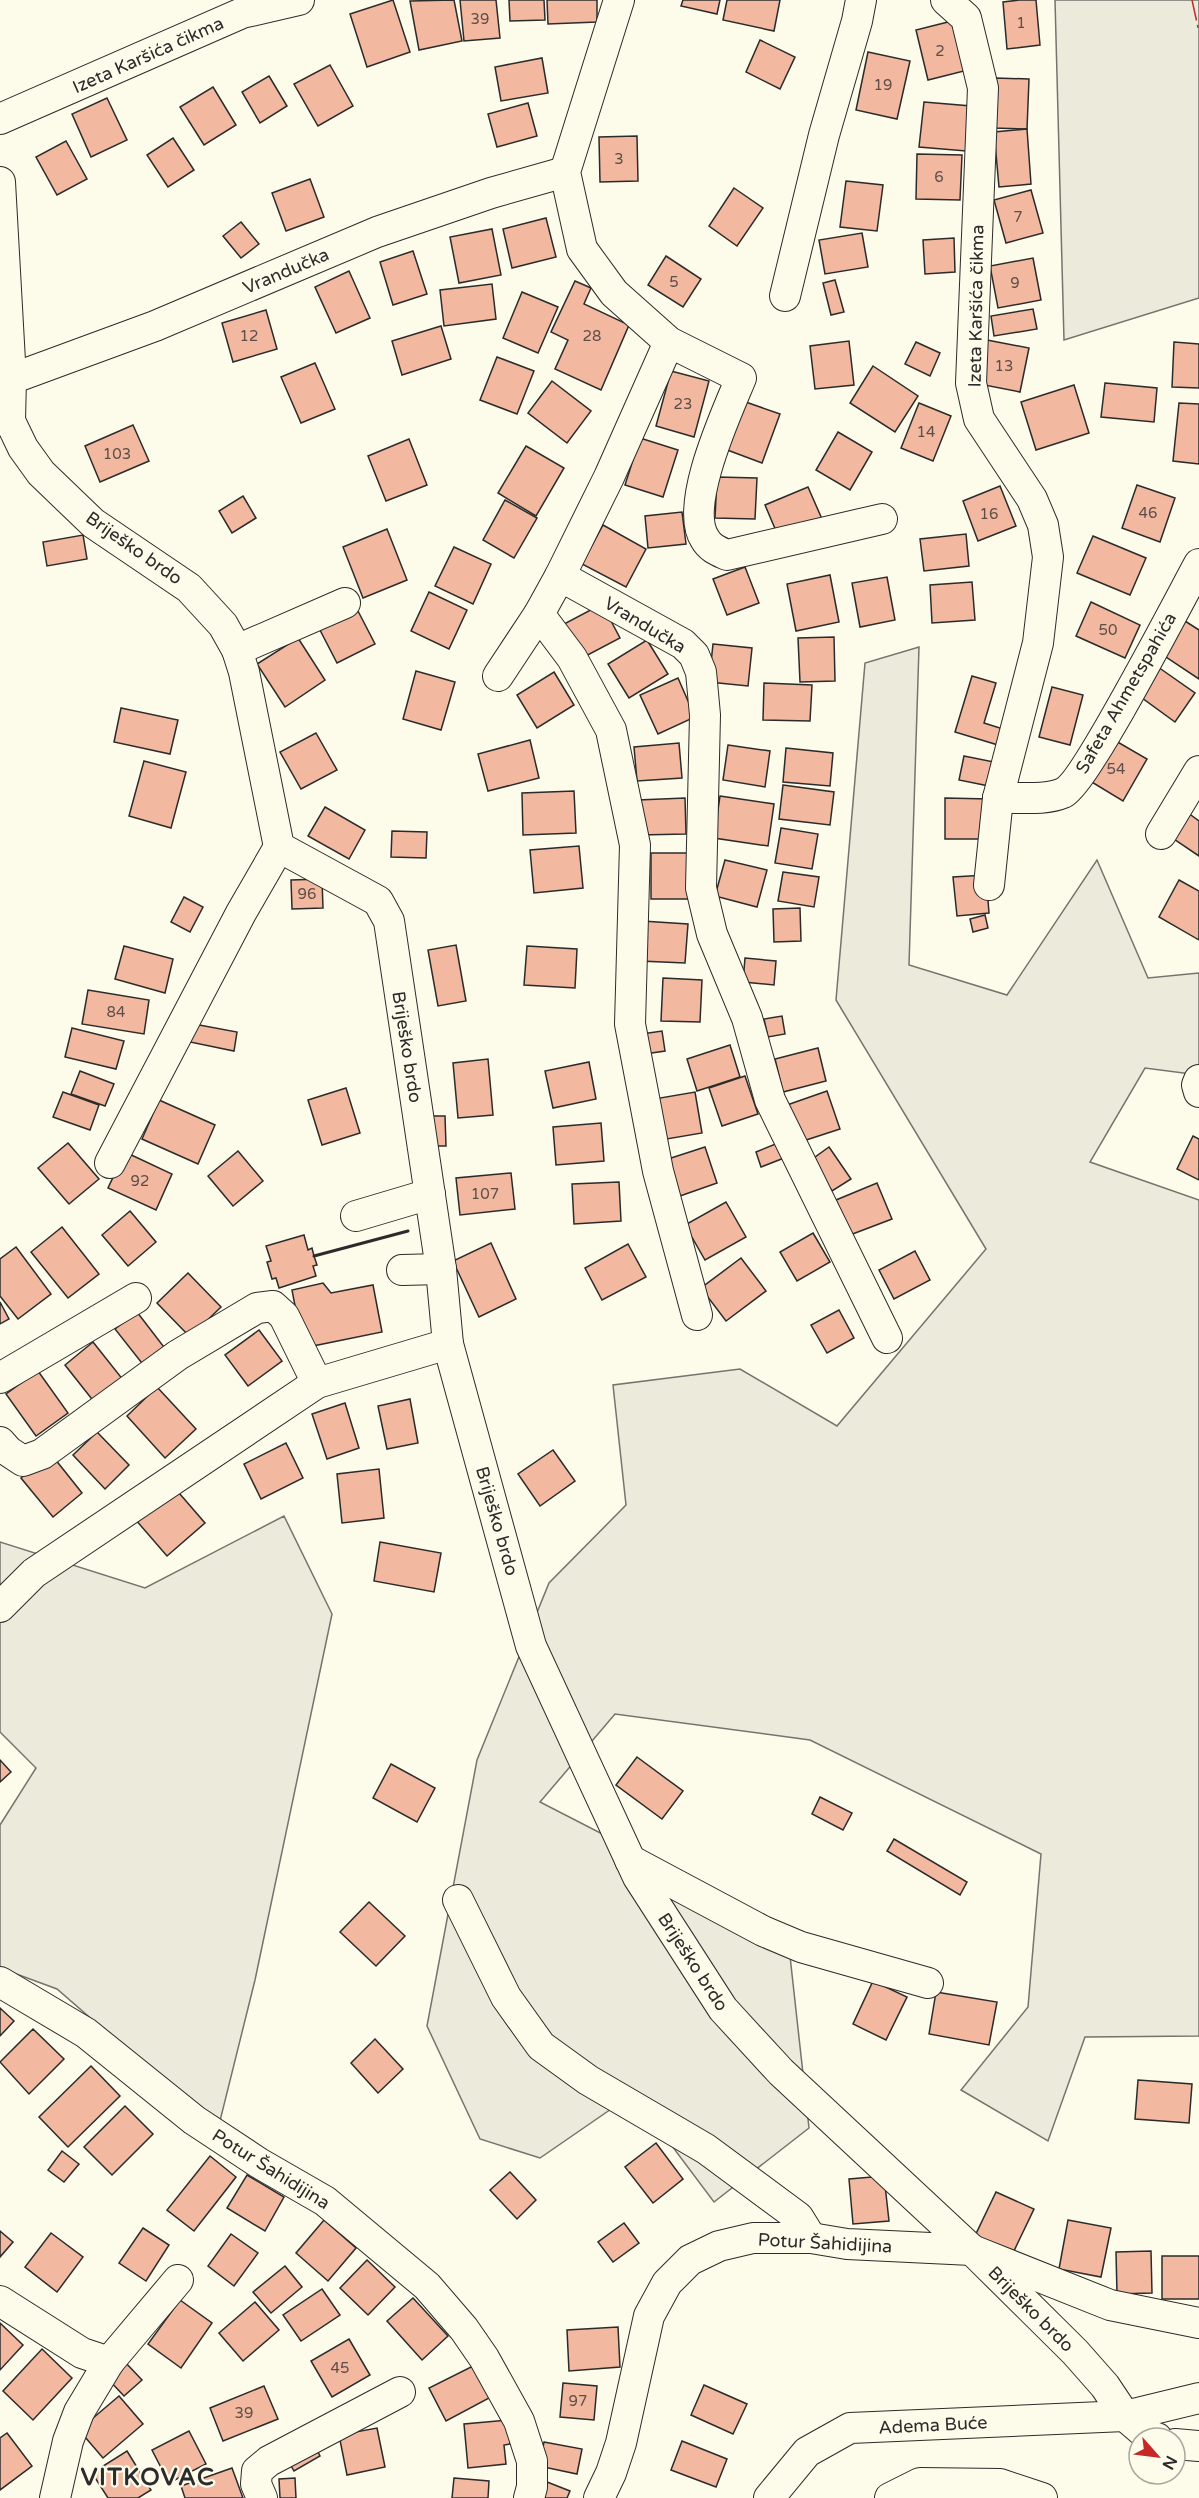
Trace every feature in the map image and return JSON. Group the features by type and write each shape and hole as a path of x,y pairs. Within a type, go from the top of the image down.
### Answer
{"street":[{"name":"Izeta Karšića čikma","path":"0,119 242,13 299,0"},
{"path":"619,0 565,172 582,249 614,293 669,342 741,378 711,451 698,504 703,537 713,549 727,555 882,519"},
{"path":"785,296 824,135 861,0"},
{"name":"Izeta Karšića čikma","path":"946,0 966,18 983,88 971,383 979,419 1032,499 1043,525 1048,557 1038,643 998,798 989,885"},
{"name":"Vrandučka","path":"11,379 155,326 377,232 565,172"},
{"name":"Briješko brdo","path":"0,182 11,379 10,421 23,448 41,473 93,523 189,588 223,625 237,650 244,672 279,847 378,901 389,921 441,1269 448,1344 531,1646 638,1877 723,2009 781,2072 972,2250 1075,2352 1105,2386 1125,2416 1137,2426"},
{"path":"498,676 560,576 609,477 669,342"},
{"name":"Safeta Ahmetspahića","path":"998,798 1039,797 1064,793 1080,776 1150,656 1199,564"},
{"name":"Vrandučka","path":"560,576 683,644 694,655 701,672 705,715 701,888 712,934 747,1018 770,1100 887,1338"},
{"path":"237,650 345,603"},
{"path":"538,614 572,658 611,730 635,845 630,1024 658,1171 697,1315"},
{"path":"1161,834 1199,771"},
{"path":"110,1163 241,913 279,847"},
{"path":"1199,1080 1197,1085 1199,1092"},
{"path":"356,1216 430,1194"},
{"path":"402,1270 441,1269"},
{"path":"0,1378 136,1298"},
{"path":"0,1442 8,1451 23,1461 42,1454 178,1355 257,1308 273,1306 284,1316 317,1383"},
{"path":"0,1607 34,1573 317,1383 448,1344"},
{"path":"630,1860 763,1931 801,1947 928,1983"},
{"path":"458,1900 506,1997 541,2046 588,2080 706,2149 798,2217 811,2238"},
{"name":"Potur Šahidijina","path":"0,1982 87,2033 194,2120 259,2163 325,2201 427,2286 464,2329 484,2358 519,2421 532,2461 532,2487 529,2498"},
{"name":"Potur Šahidijina","path":"599,2498 611,2473 621,2443 649,2316 667,2283 690,2260 719,2246 753,2238 811,2238 847,2244 972,2250"},
{"path":"972,2250 1110,2306 1199,2323"},
{"path":"56,2498 71,2431 79,2412 109,2362 178,2280"},
{"path":"0,2301 82,2353 109,2362"},
{"path":"262,2498 256,2484 257,2471 269,2461 400,2392"},
{"path":"1125,2416 1199,2398"},
{"name":"Adema Buće","path":"769,2498 807,2452 850,2428 1125,2416"},
{"path":"890,2498 920,2483 1000,2484 1042,2498"}],"shaded area":[{"path":"1055,0 1199,0 1199,298 1064,340"},
{"path":"919,647 909,965 1007,995 1097,860 1148,978 1199,973 1199,1075 1145,1068 1090,1162 1199,1200 1199,2036 1085,2037 1048,2141 961,2090 1028,2007 1041,1854 810,1740 615,1714 540,1802 787,1929 809,2128 714,2202 633,2094 540,2158 480,2139 427,2026 477,1760 549,1583 626,1505 613,1385 740,1369 837,1426 986,1249 836,1000 865,663"},
{"path":"284,1516 332,1614 255,1980 218,2129 57,1989 0,1968 0,1825 36,1768 0,1732 0,1542 145,1588"}],"building":[{"path":"393,0 410,52 367,67 350,14"},
{"path":"454,0 462,41 419,50 410,1"},
{"path":"460,0 496,0 500,38 464,41"},
{"path":"509,0 544,0 545,20 510,21"},
{"path":"547,0 597,0 597,22 548,24"},
{"path":"683,0 720,0 717,14 681,6"},
{"path":"727,0 780,0 774,31 723,20"},
{"path":"1036,0 1040,45 1007,49 1003,2"},
{"path":"952,21 964,71 928,80 916,30"},
{"path":"760,40 795,57 780,89 746,72"},
{"path":"868,52 910,61 897,119 856,110"},
{"path":"542,58 548,93 501,101 495,67"},
{"path":"330,65 353,106 318,126 294,84"},
{"path":"269,76 287,106 260,123 242,92"},
{"path":"995,78 1029,79 1027,129 993,128"},
{"path":"213,87 236,125 204,145 180,107"},
{"path":"107,98 127,140 91,157 72,114"},
{"path":"924,102 971,106 966,151 919,147"},
{"path":"528,103 537,136 497,147 488,114"},
{"path":"1027,129 1031,184 999,187 994,132"},
{"path":"637,136 638,181 600,182 599,137"},
{"path":"173,138 194,170 168,187 147,155"},
{"path":"66,141 87,179 57,195 36,157"},
{"path":"917,154 962,155 960,200 916,199"},
{"path":"310,179 324,217 286,231 272,193"},
{"path":"846,181 883,185 877,231 840,227"},
{"path":"734,188 763,208 737,246 709,226"},
{"path":"1031,190 1043,233 1006,243 994,200"},
{"path":"546,218 556,257 512,268 503,229"},
{"path":"241,222 259,244 241,258 223,236"},
{"path":"492,229 501,275 459,283 450,237"},
{"path":"862,233 868,267 825,274 819,240"},
{"path":"954,238 955,272 925,274 923,240"},
{"path":"413,251 427,294 393,305 380,262"},
{"path":"666,256 701,279 683,307 648,285"},
{"path":"1033,258 1041,300 998,308 990,266"},
{"path":"349,271 370,318 336,333 315,287"},
{"path":"835,280 844,312 831,315 823,283"},
{"path":"575,281 591,288 584,304 629,325 601,390 555,369 568,340 551,332"},
{"path":"492,284 496,319 444,326 440,290"},
{"path":"522,292 558,307 538,353 503,338"},
{"path":"1033,309 1037,329 994,336 991,316"},
{"path":"266,310 277,349 233,362 222,323"},
{"path":"441,326 451,359 402,375 392,341"},
{"path":"987,340 1029,348 1020,392 979,384"},
{"path":"849,341 854,385 815,389 810,346"},
{"path":"916,342 940,353 930,376 905,364"},
{"path":"1174,342 1199,344 1199,388 1172,387"},
{"path":"497,357 534,371 517,414 480,400"},
{"path":"315,363 335,409 301,423 281,377"},
{"path":"873,366 918,396 895,432 850,403"},
{"path":"671,371 709,381 694,437 656,426"},
{"path":"552,381 591,411 567,443 528,413"},
{"path":"1105,383 1157,388 1154,422 1101,417"},
{"path":"1074,385 1089,433 1036,450 1021,402"},
{"path":"740,400 780,414 762,463 722,448"},
{"path":"919,403 951,416 933,461 901,448"},
{"path":"1179,403 1199,404 1199,464 1173,461"},
{"path":"133,425 149,461 100,482 85,446"},
{"path":"838,432 872,452 850,490 816,470"},
{"path":"640,438 678,450 663,497 625,485"},
{"path":"409,439 427,485 386,501 368,456"},
{"path":"526,446 564,468 536,516 498,493"},
{"path":"717,477 757,478 755,519 715,518"},
{"path":"1137,485 1175,498 1160,542 1122,528"},
{"path":"1000,486 1016,526 978,541 963,501"},
{"path":"808,487 822,519 779,538 765,505"},
{"path":"243,496 256,518 232,533 219,511"},
{"path":"505,500 537,518 514,558 483,540"},
{"path":"682,512 686,544 648,548 645,516"},
{"path":"603,525 646,549 626,587 582,564"},
{"path":"387,529 407,580 363,598 343,547"},
{"path":"966,534 969,566 924,571 920,539"},
{"path":"83,535 87,559 47,566 43,542"},
{"path":"1093,536 1146,558 1130,595 1077,573"},
{"path":"454,547 491,564 473,604 435,586"},
{"path":"745,567 759,603 727,615 713,579"},
{"path":"830,575 839,622 796,631 787,584"},
{"path":"887,577 895,620 860,627 852,583"},
{"path":"972,582 975,620 932,623 930,585"},
{"path":"429,592 467,610 449,649 411,631"},
{"path":"1091,602 1140,625 1125,658 1076,636"},
{"path":"602,604 620,638 582,658 564,624"},
{"path":"358,611 375,644 337,663 320,630"},
{"path":"1185,621 1199,630 1199,679 1163,655"},
{"path":"834,637 835,681 800,682 798,638"},
{"path":"298,638 325,680 285,707 257,664"},
{"path":"647,640 668,674 629,698 608,664"},
{"path":"713,644 752,648 748,686 709,682"},
{"path":"1158,667 1195,693 1175,722 1138,695"},
{"path":"416,671 455,682 441,730 403,719"},
{"path":"554,672 574,705 537,728 517,695"},
{"path":"972,676 996,683 984,723 1003,729 998,745 955,732"},
{"path":"678,678 695,717 658,734 640,695"},
{"path":"764,683 812,685 810,721 763,720"},
{"path":"1052,687 1083,695 1070,745 1039,737"},
{"path":"121,708 178,720 170,754 114,742"},
{"path":"316,733 337,770 301,789 280,752"},
{"path":"1109,737 1147,759 1123,801 1085,778"},
{"path":"530,740 539,778 488,791 478,754"},
{"path":"679,743 682,778 637,781 634,747"},
{"path":"728,745 770,751 765,787 723,780"},
{"path":"786,748 833,753 830,786 783,782"},
{"path":"964,756 999,763 994,787 959,780"},
{"path":"144,761 186,772 171,828 129,816"},
{"path":"783,785 834,792 830,825 779,819"},
{"path":"574,791 576,833 523,835 522,793"},
{"path":"720,796 774,804 768,846 714,838"},
{"path":"685,798 686,834 639,835 638,800"},
{"path":"945,798 989,799 989,839 945,839"},
{"path":"325,807 365,830 349,859 308,836"},
{"path":"1184,810 1199,821 1199,856 1168,835"},
{"path":"781,828 818,834 812,869 775,863"},
{"path":"392,831 427,832 426,858 391,857"},
{"path":"579,846 583,888 534,893 530,850"},
{"path":"651,853 689,853 689,899 651,899"},
{"path":"725,860 767,870 757,907 715,896"},
{"path":"783,872 819,877 814,907 778,901"},
{"path":"986,875 989,913 957,916 953,877"},
{"path":"322,879 323,908 292,909 291,880"},
{"path":"1179,880 1199,891 1199,940 1159,917"},
{"path":"184,897 203,907 190,932 171,922"},
{"path":"800,908 801,941 774,942 773,909"},
{"path":"985,915 988,928 973,932 970,919"},
{"path":"642,921 688,924 685,963 640,961"},
{"path":"456,945 466,1001 438,1006 428,950"},
{"path":"124,946 173,959 165,993 115,979"},
{"path":"527,946 577,949 575,988 524,985"},
{"path":"745,958 776,961 774,985 743,982"},
{"path":"663,978 702,980 700,1022 661,1021"},
{"path":"88,990 149,1000 144,1034 82,1024"},
{"path":"782,1016 785,1034 768,1037 764,1019"},
{"path":"194,1024 237,1032 234,1051 190,1042"},
{"path":"72,1028 124,1041 116,1069 65,1057"},
{"path":"662,1031 665,1051 638,1055 635,1035"},
{"path":"730,1045 740,1077 697,1091 687,1059"},
{"path":"818,1048 826,1081 783,1092 775,1059"},
{"path":"488,1059 493,1115 458,1118 453,1063"},
{"path":"589,1062 596,1099 553,1108 545,1071"},
{"path":"80,1071 114,1084 105,1106 71,1094"},
{"path":"745,1076 758,1114 722,1126 709,1088"},
{"path":"346,1088 360,1133 322,1145 308,1100"},
{"path":"827,1091 840,1129 800,1142 787,1105"},
{"path":"63,1092 99,1105 90,1130 53,1117"},
{"path":"695,1092 702,1133 661,1140 654,1099"},
{"path":"159,1100 215,1125 198,1164 142,1139"},
{"path":"431,1116 445,1116 446,1146 432,1146"},
{"path":"601,1123 604,1161 556,1165 553,1127"},
{"path":"1193,1136 1199,1139 1199,1180 1177,1169"},
{"path":"68,1143 99,1179 69,1204 38,1168"},
{"path":"778,1143 784,1158 761,1167 756,1152"},
{"path":"705,1147 717,1183 680,1196 668,1159"},
{"path":"829,1147 851,1179 832,1191 811,1160"},
{"path":"238,1151 263,1181 233,1206 208,1176"},
{"path":"125,1152 172,1174 156,1210 108,1188"},
{"path":"511,1173 515,1209 460,1215 456,1178"},
{"path":"619,1182 621,1221 574,1224 572,1184"},
{"path":"877,1183 892,1219 850,1235 836,1200"},
{"path":"726,1202 746,1237 705,1260 685,1225"},
{"path":"130,1211 156,1242 128,1266 102,1235"},
{"path":"62,1227 99,1274 68,1298 31,1252"},
{"path":"813,1233 830,1262 797,1281 780,1252"},
{"path":"304,1235 308,1250 312,1248 317,1265 313,1266 316,1276 279,1288 276,1278 272,1279 267,1262 271,1261 266,1246"},
{"path":"491,1243 516,1299 479,1317 453,1261"},
{"path":"628,1244 646,1277 602,1300 585,1268"},
{"path":"16,1247 51,1294 18,1319 0,1296 0,1259"},
{"path":"915,1251 930,1280 894,1299 879,1270"},
{"path":"741,1258 766,1291 726,1321 701,1288"},
{"path":"188,1273 221,1307 190,1337 157,1303"},
{"path":"323,1283 331,1293 373,1285 382,1332 303,1348 292,1290"},
{"path":"0,1302 9,1319 0,1324"},
{"path":"839,1310 854,1338 827,1353 811,1325"},
{"path":"137,1312 167,1351 145,1367 115,1329"},
{"path":"259,1330 282,1361 248,1386 225,1355"},
{"path":"93,1342 124,1381 95,1403 65,1365"},
{"path":"38,1371 68,1413 36,1436 6,1394"},
{"path":"157,1387 196,1429 165,1458 127,1416"},
{"path":"410,1399 418,1443 387,1449 378,1406"},
{"path":"345,1403 359,1448 327,1459 312,1414"},
{"path":"97,1432 129,1465 105,1489 73,1455"},
{"path":"286,1443 303,1478 261,1499 244,1464"},
{"path":"553,1450 575,1481 540,1506 518,1474"},
{"path":"51,1454 82,1493 53,1517 21,1478"},
{"path":"379,1469 384,1518 342,1523 337,1474"},
{"path":"173,1486 205,1523 167,1556 135,1519"},
{"path":"380,1542 441,1553 434,1592 374,1581"},
{"path":"637,1757 683,1791 662,1819 616,1785"},
{"path":"0,1760 11,1772 0,1782"},
{"path":"391,1764 435,1788 417,1822 373,1798"},
{"path":"820,1797 852,1813 843,1830 812,1814"},
{"path":"894,1839 967,1882 960,1895 887,1851"},
{"path":"369,1902 405,1936 376,1966 340,1932"},
{"path":"873,1981 907,1997 886,2040 853,2024"},
{"path":"936,1992 997,2002 989,2045 929,2034"},
{"path":"0,2008 14,2021 0,2036"},
{"path":"33,2029 64,2059 29,2094 0,2062"},
{"path":"375,2039 403,2069 378,2093 351,2063"},
{"path":"91,2066 120,2096 68,2147 39,2117"},
{"path":"1138,2080 1192,2084 1189,2123 1135,2119"},
{"path":"125,2106 153,2134 112,2175 84,2147"},
{"path":"656,2143 683,2179 653,2203 625,2167"},
{"path":"62,2151 79,2164 64,2182 48,2170"},
{"path":"210,2156 236,2177 194,2231 167,2210"},
{"path":"510,2172 536,2200 517,2219 490,2190"},
{"path":"247,2175 284,2197 265,2231 227,2208"},
{"path":"884,2176 889,2221 853,2224 849,2179"},
{"path":"996,2192 1034,2209 1012,2255 974,2238"},
{"path":"324,2220 356,2248 328,2281 296,2253"},
{"path":"1068,2220 1111,2228 1101,2277 1059,2269"},
{"path":"624,2223 639,2243 613,2262 598,2242"},
{"path":"143,2228 169,2245 146,2281 119,2263"},
{"path":"0,2231 13,2242 0,2257"},
{"path":"51,2233 83,2257 57,2292 25,2267"},
{"path":"231,2234 258,2253 234,2286 208,2266"},
{"path":"1151,2251 1152,2293 1117,2294 1116,2252"},
{"path":"1162,2256 1199,2256 1199,2299 1162,2299"},
{"path":"367,2260 395,2287 368,2315 340,2288"},
{"path":"285,2266 302,2287 271,2313 253,2292"},
{"path":"322,2289 340,2315 301,2341 283,2315"},
{"path":"413,2298 448,2336 422,2360 387,2321"},
{"path":"180,2300 212,2323 181,2368 148,2344"},
{"path":"255,2302 279,2330 243,2361 219,2333"},
{"path":"0,2323 23,2345 0,2370"},
{"path":"618,2327 620,2367 569,2371 567,2330"},
{"path":"349,2339 370,2375 332,2397 311,2361"},
{"path":"42,2349 72,2378 33,2420 3,2391"},
{"path":"125,2362 142,2380 124,2396 107,2378"},
{"path":"475,2365 491,2397 446,2421 429,2388"},
{"path":"563,2383 597,2386 594,2420 560,2417"},
{"path":"704,2385 747,2404 733,2434 691,2415"},
{"path":"264,2386 278,2419 223,2441 210,2408"},
{"path":"119,2396 143,2424 103,2458 79,2430"},
{"path":"508,2420 510,2444 504,2445 506,2464 468,2468 464,2424"},
{"path":"377,2428 385,2467 347,2475 339,2435"},
{"path":"189,2431 206,2464 169,2483 152,2450"},
{"path":"7,2433 32,2466 0,2490 0,2438"},
{"path":"682,2441 727,2459 716,2487 671,2470"},
{"path":"313,2442 320,2456 294,2471 286,2457"},
{"path":"544,2442 582,2449 577,2474 539,2466"},
{"path":"127,2451 151,2490 138,2498 108,2498 92,2473"},
{"path":"232,2468 243,2498 185,2498 181,2486"},
{"path":"295,2478 296,2498 280,2498 279,2479"},
{"path":"454,2478 489,2481 488,2498 452,2498"},
{"path":"542,2480 570,2491 567,2498 535,2498"}],"wall":[{"path":"314,1256 408,1231"}],"power":[{"path":"1192,0 1199,32"}],"district":[{"name":"VITKOVAC","path":"148,2477"}]}
